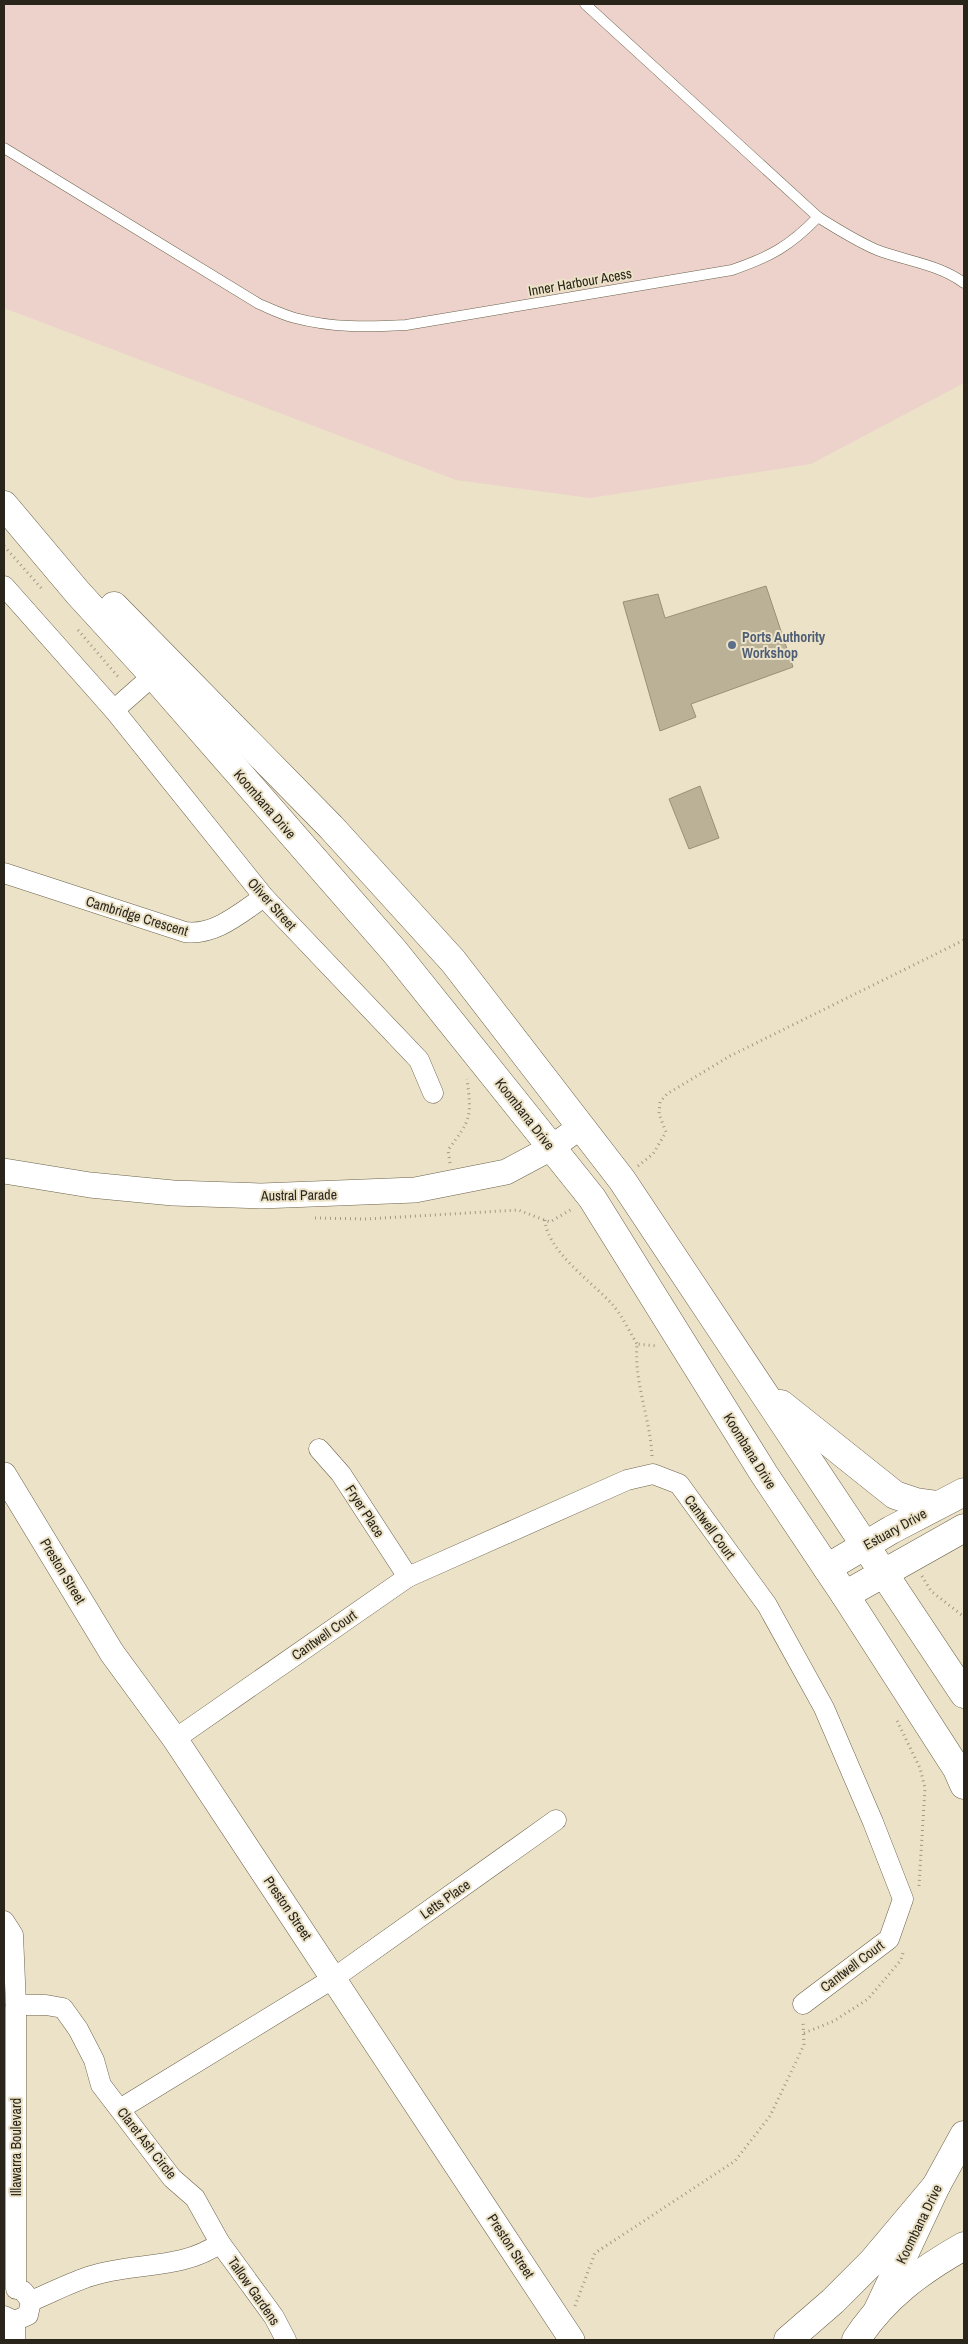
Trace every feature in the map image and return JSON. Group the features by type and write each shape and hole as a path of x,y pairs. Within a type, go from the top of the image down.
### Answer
{"main road":[{"name":"Koombana Drive","path":"4,504 100,592 395,952 550,1148 592,1198 764,1474 845,1595 957,1769 964,1785"},
{"name":"Koombana Drive","path":"161,668 331,827 454,960 622,1180 962,1691"},
{"path":"762,1390 896,1495 916,1502 938,1505"},
{"name":"Estuary Drive","path":"827,1568 964,1492"},
{"path":"845,1595 964,1528"},
{"path":"962,1691 964,1653"},
{"name":"Koombana Drive","path":"876,2314 936,2186 964,2135"},
{"path":"788,2340 834,2301 872,2262 936,2186"},
{"path":"856,2340 890,2297 927,2266 964,2246"}],"street":[{"name":"Oliver Street","path":"4,586 114,710 264,897 419,1060 432,1093"},
{"path":"114,710 161,668"},
{"name":"Cambridge Crescent","path":"4,873 185,932 198,934 217,928 264,897"},
{"name":"Austral Parade","path":"4,1171 90,1184 164,1192 261,1196 415,1190 506,1172 550,1148 580,1127"},
{"name":"Fryer Place","path":"319,1449 341,1474 408,1576"},
{"name":"Cantwell Court","path":"175,1739 408,1576 627,1480 653,1474 679,1484 767,1605 824,1708 874,1822 904,1899 889,1938 803,2004"},
{"name":"Preston Street","path":"4,1475 112,1653 175,1739 566,2330"},
{"name":"Letts Place","path":"120,2109 334,1978 556,1820"},
{"path":"4,1920 13,1935 16,2005"},
{"name":"Claret Ash Circle","path":"16,2005 46,2004 63,2008 78,2030 94,2060 101,2085 172,2178 195,2198 220,2243"},
{"name":"Illawarra Boulevard","path":"16,2005 10,2044 10,2163 17,2294"},
{"path":"11,2326 28,2315 17,2294 91,2276 184,2260 205,2254 220,2243"},
{"name":"Tallow Gardens","path":"220,2243 274,2317 286,2340"}],"lane":[{"path":"585,4 818,217 848,236 878,250 925,264 964,283"},
{"name":"Inner Harbour Acess","path":"4,148 259,304 294,318 326,324 368,327 406,325 732,270 766,259 792,243 818,217"}],"path":[{"path":"4,546 49,597"},
{"path":"74,626 132,694"},
{"path":"622,1180 653,1154 666,1132 659,1114 660,1102 668,1094 730,1056 964,940"},
{"path":"457,1213 448,1150 468,1123 470,1104 467,1077"},
{"path":"308,1218 366,1219 518,1210 550,1222 592,1198"},
{"path":"545,1220 546,1230 564,1257 613,1305 637,1344 637,1378 651,1435 653,1474"},
{"path":"637,1344 655,1344 660,1353"},
{"path":"921,1576 928,1587 963,1616"},
{"path":"921,1592 928,1587"},
{"path":"566,2330 595,2253 735,2161 770,2116 804,2045 803,2004"}],"shaded area":[{"path":"4,4 964,4 964,383 811,464 590,498 456,480 4,308"}],"building":[{"path":"766,586 793,667 691,704 696,717 660,731 623,602 658,594 665,618"},
{"path":"700,786 719,838 689,849 669,799"}],"place":[{"name":"Ports Authority Workshop","path":"732,645"}]}
